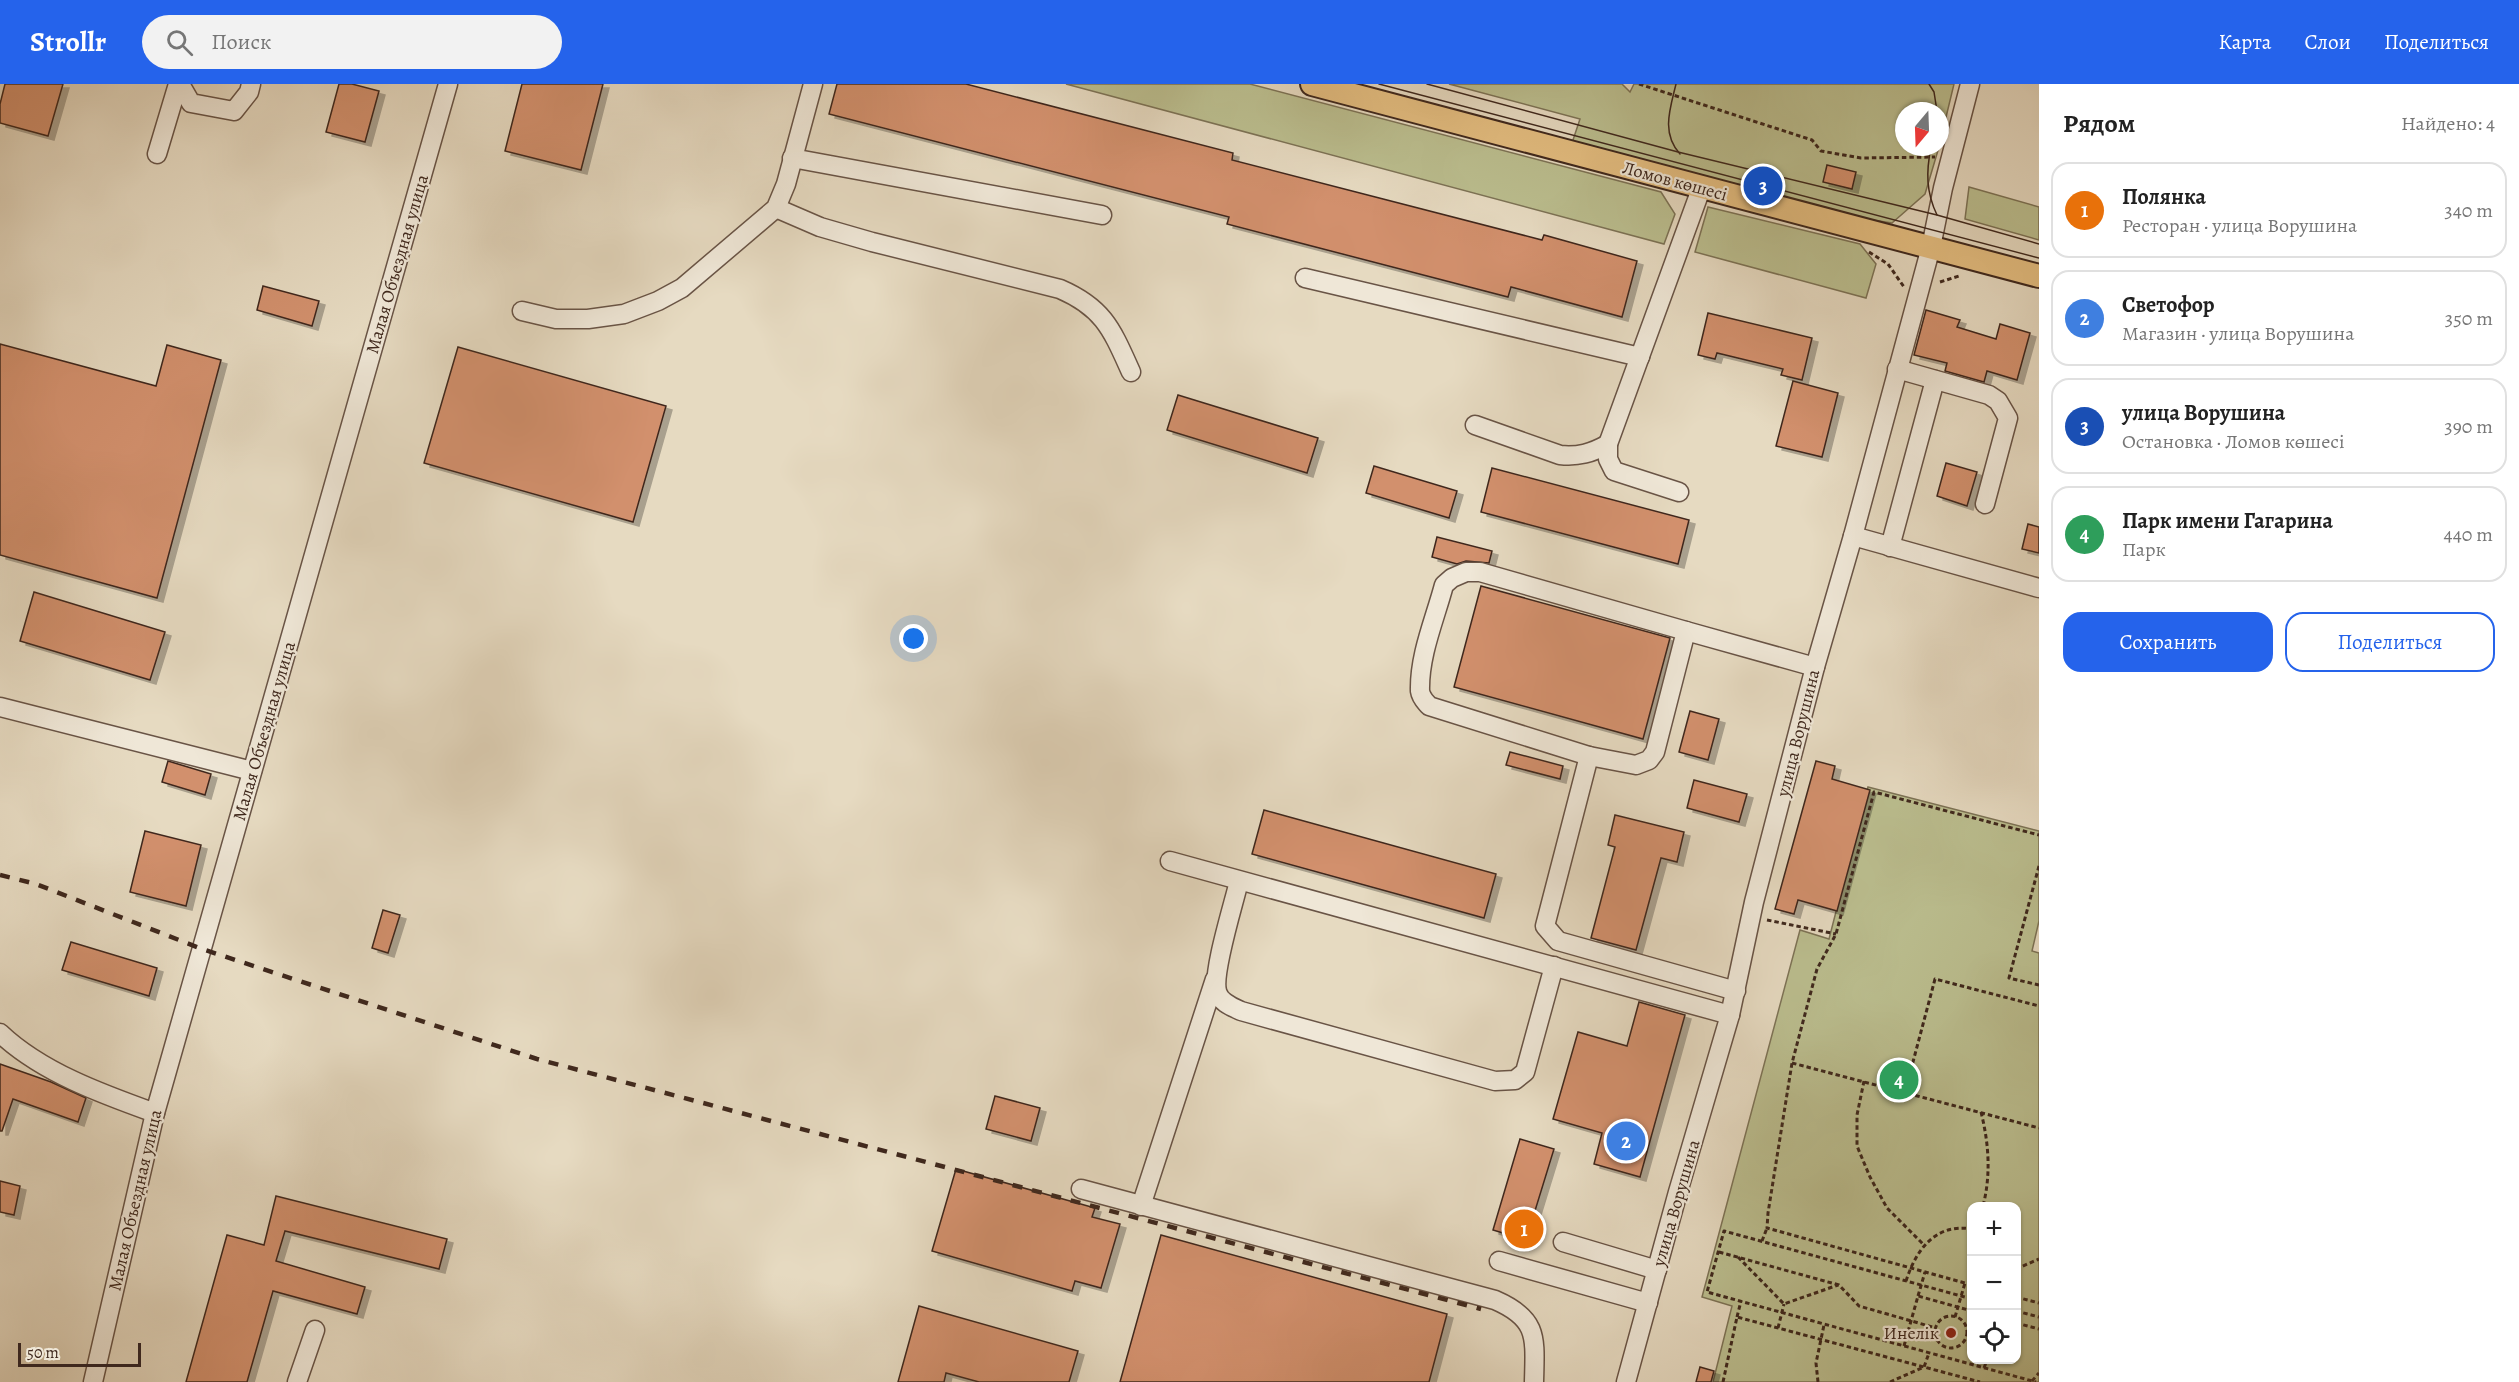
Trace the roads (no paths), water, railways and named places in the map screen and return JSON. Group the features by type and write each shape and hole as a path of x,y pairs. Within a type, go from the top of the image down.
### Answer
{"main road":[{"name":"Ломов көшесі","path":"1312,84 1701,189 2039,276"}],"street":[{"path":"179,84 191,104 234,111 249,92 251,84"},
{"path":"157,154 179,84"},
{"name":"Малая Объездная улица","path":"93,1382 155,1113 448,84"},
{"path":"522,311 556,319 588,319 624,314 658,301 682,288 776,208 813,84"},
{"name":"улица Ворушина","path":"1626,1382 1730,1015 1751,917 1815,667 1931,247 1942,188 1970,84"},
{"path":"792,158 1102,215"},
{"path":"1679,492 1614,471 1608,459 1608,444 1701,189"},
{"path":"776,208 820,227 1060,289 1083,299 1098,313 1116,338 1131,372"},
{"path":"1305,278 1640,357"},
{"path":"1897,369 1989,395 2004,408 2008,418 1985,504"},
{"path":"1890,547 1935,380"},
{"path":"1475,425 1560,455 1587,454 1608,444"},
{"path":"1853,536 2039,588"},
{"path":"1686,631 1655,752 1649,760 1636,765 1589,756 1429,706 1422,699 1420,692 1425,650 1444,585 1452,578 1466,572 1480,572 1815,667"},
{"path":"0,707 252,771"},
{"path":"1589,756 1545,926 1549,933 1558,941 1736,991"},
{"path":"1170,861 1730,1015"},
{"path":"1141,1206 1216,977 1239,881"},
{"path":"1216,977 1217,993 1226,1004 1241,1011 1495,1081 1515,1080 1525,1072 1554,966"},
{"path":"0,1033 17,1050 99,1094 155,1113"},
{"path":"1081,1190 1484,1297 1515,1308 1530,1324 1534,1354 1534,1382"},
{"path":"1563,1242 1657,1270"},
{"path":"1499,1260 1648,1303"},
{"path":"297,1382 315,1330"}],"tram line":[{"path":"1379,84 2039,258"},
{"path":"1427,84 1678,152 1937,215 2039,244"},
{"path":"1676,84 1669,129 1674,146 1680,154"},
{"path":"1929,84 1934,92 1936,102"},
{"path":"1930,156 1928,182 1937,215"}],"railway":[{"path":"0,875 36,884 202,949 537,1059 1481,1309"}],"place":[{"name":"улица Ворушина","path":"1763,186"},
{"name":"Парк имени Гагарина","path":"1899,1080"},
{"name":"Светофор","path":"1626,1141"},
{"name":"Полянка","path":"1524,1229"},
{"name":"Инелік","path":"1951,1333"}]}
